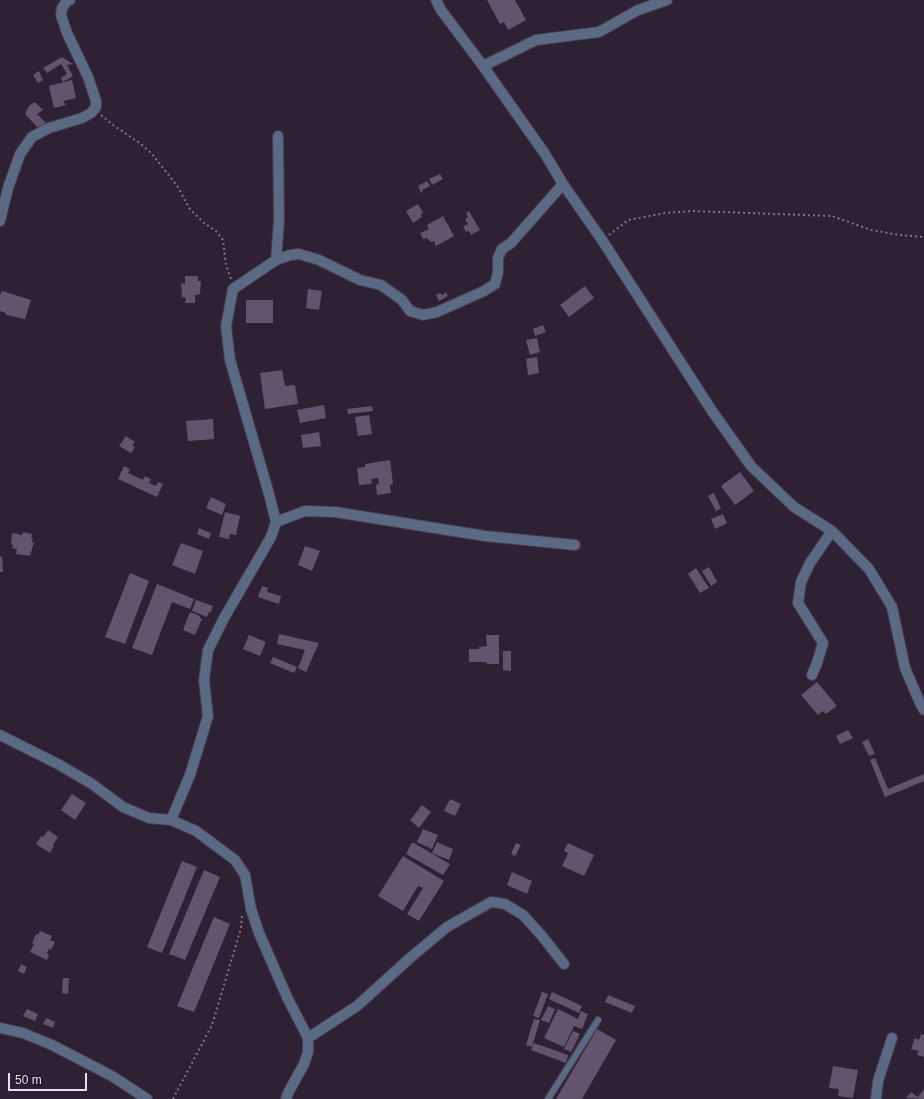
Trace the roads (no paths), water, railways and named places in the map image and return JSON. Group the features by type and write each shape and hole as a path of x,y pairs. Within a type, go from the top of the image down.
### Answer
{"street":[{"path":"0,221 8,188 20,154 32,138 49,128 82,118 91,113 96,107 96,101 88,77 67,33 61,15 62,8 66,1 70,0"},
{"path":"436,0 441,10 483,66 545,154 562,184 602,240 712,411 751,466 794,507 832,531 869,569 892,607 905,668 924,710"},
{"path":"483,66 536,40 599,32 638,10 667,0"},
{"path":"276,260 279,220 278,136"},
{"path":"171,820 190,775 208,716 204,680 208,650 224,618 271,537 276,522 230,360 226,326 233,289 276,260 290,255 306,256 319,260 360,280 381,285 402,300 410,311 423,315 437,312 471,297 495,284 498,272 498,258 502,249 511,243 562,184"},
{"path":"276,522 305,511 335,512 485,536 575,545"},
{"path":"812,675 823,643 798,603 801,582 810,563 832,531"},
{"path":"0,735 58,764 92,784 123,807 149,818 171,820 196,831 235,860 245,875 251,909 260,934 287,997 308,1038 308,1052 304,1064 288,1092 286,1099"},
{"path":"308,1038 356,1006 447,927 491,902 505,904 523,915 564,964"},
{"path":"0,1028 23,1033 52,1045 112,1076 147,1099"},
{"path":"876,1099 878,1081 892,1038"}],"lane":[{"path":"548,1099 598,1020"}]}
